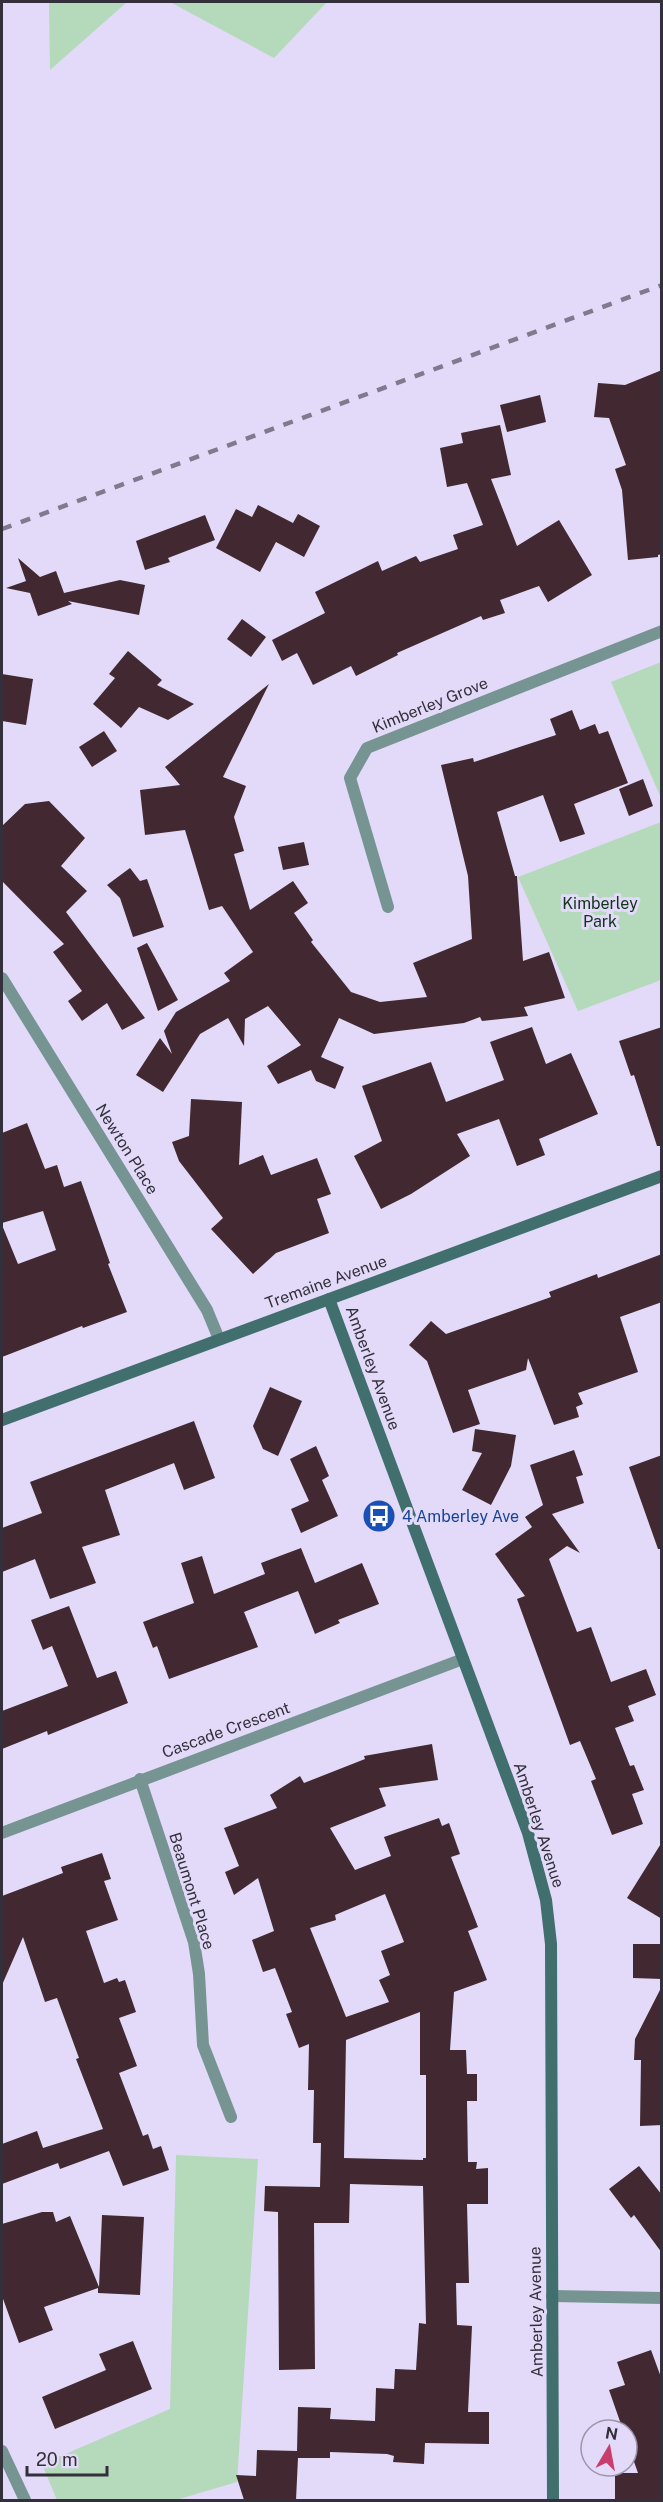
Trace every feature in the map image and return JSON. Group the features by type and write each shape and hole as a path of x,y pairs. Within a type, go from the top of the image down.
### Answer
{"street":[{"name":"Kimberley Grove","path":"388,907 350,778 368,748 662,631"},
{"name":"Newton Place","path":"2,978 207,1310 219,1339"},
{"name":"Tremaine Avenue","path":"2,1420 662,1176"},
{"name":"Amberley Avenue","path":"329,1299 528,1833 546,1900 551,1944 553,2500"},
{"name":"Cascade Crescent","path":"2,1833 463,1659"},
{"name":"Beaumont Place","path":"140,1779 194,1942 199,1974 203,2045 231,2117"},
{"path":"552,2296 662,2298"},
{"path":"2,2451 25,2500"}],"green space":[{"path":"49,2 127,2 50,70"},
{"path":"170,2 327,2 274,58"},
{"path":"661,662 661,798 611,682"},
{"name":"Kimberley Park","path":"661,822 661,980 578,1011 518,877"},
{"path":"176,2155 258,2159 237,2482 176,2500 57,2500 42,2464 170,2409"}],"building":[{"path":"662,370 662,554 658,557 628,560 622,490 615,469 626,465 609,418 594,417 598,383 625,385"},
{"path":"540,395 546,422 507,432 500,405"},
{"path":"500,425 511,475 491,479 517,546 559,520 592,575 548,602 539,586 500,600 505,613 483,620 481,616 397,653 398,655 356,676 351,666 313,685 297,653 282,661 272,640 325,613 315,592 378,561 382,571 416,556 420,562 458,549 453,535 483,525 467,483 447,487 440,448 463,443 461,433"},
{"path":"258,505 293,523 298,514 320,526 304,557 276,542 260,572 216,548 236,509 252,517"},
{"path":"205,515 215,540 168,558 170,562 145,570 136,541"},
{"path":"18,558 40,577 56,571 64,593 120,580 145,585 139,615 68,601 72,604 38,616 30,593 6,588 26,581"},
{"path":"242,619 266,637 251,657 227,639"},
{"path":"128,651 162,680 157,685 194,704 168,720 139,707 121,728 93,704 115,678 109,674"},
{"path":"2,674 33,679 26,725 2,721"},
{"path":"269,684 223,777 246,786 234,817 244,851 234,854 250,910 293,881 308,903 294,913 313,940 311,942 351,992 380,1002 427,997 413,963 472,939 468,876 441,765 473,758 474,762 556,735 550,719 572,710 580,730 595,724 599,734 608,731 628,783 574,804 585,834 560,842 543,795 497,812 515,876 517,876 523,961 549,952 565,998 524,1007 528,1016 482,1021 480,1017 464,1023 374,1034 339,1018 321,1057 344,1067 335,1089 316,1081 311,1070 278,1084 267,1066 301,1045 268,1006 245,1019 244,1046 228,1018 200,1034 163,1092 136,1075 160,1038 172,1054 164,1031 176,1012 230,981 224,973 253,952 222,906 209,910 185,830 145,835 140,790 180,785 165,767"},
{"path":"104,731 117,751 92,767 79,747"},
{"path":"643,779 653,806 629,816 619,789"},
{"path":"49,801 85,838 61,866 87,891 66,912 145,1018 122,1030 107,1003 82,1021 68,1001 82,991 53,952 64,944 2,881 2,826 25,804"},
{"path":"304,842 309,865 283,870 278,847"},
{"path":"130,868 140,881 147,879 164,927 133,937 120,898 107,885"},
{"path":"147,943 178,1000 158,1011 137,948"},
{"path":"532,1027 546,1064 571,1053 598,1114 539,1139 545,1155 517,1166 499,1119 457,1134 470,1156 411,1194 381,1209 354,1156 382,1141 362,1086 431,1062 446,1102 504,1080 490,1042"},
{"path":"662,1027 662,1146 657,1146 634,1075 631,1076 619,1041"},
{"path":"191,1099 242,1102 239,1165 263,1155 271,1175 317,1158 331,1194 317,1199 329,1233 276,1253 253,1274 211,1229 223,1218 179,1161 172,1142 189,1136"},
{"path":"27,1123 45,1169 57,1165 64,1187 81,1181 110,1263 108,1264 127,1312 83,1328 82,1326 2,1357 2,1225 18,1264 56,1250 43,1211 2,1223 2,1133"},
{"path":"662,1254 662,1302 620,1317 638,1372 578,1393 583,1404 576,1407 579,1417 554,1425 528,1358 526,1370 468,1390 480,1424 453,1433 427,1361 409,1345 431,1321 446,1334 551,1297 549,1292 597,1274 598,1278"},
{"path":"270,1387 302,1401 278,1456 263,1449 253,1426"},
{"path":"194,1421 215,1478 184,1490 174,1463 105,1490 120,1535 82,1547 96,1583 50,1599 35,1559 2,1572 2,1528 42,1513 30,1482"},
{"path":"475,1429 516,1435 511,1466 491,1505 462,1490 482,1453 472,1451"},
{"path":"316,1446 329,1476 322,1480 338,1516 301,1533 291,1509 309,1501 290,1459"},
{"path":"574,1450 583,1475 576,1477 584,1503 552,1514 580,1553 567,1546 549,1559 577,1632 591,1627 611,1682 646,1669 656,1695 628,1706 634,1721 615,1728 630,1766 634,1765 644,1790 632,1794 643,1824 612,1835 591,1781 596,1779 580,1741 570,1745 517,1599 525,1596 495,1554 532,1527 525,1517 543,1505 530,1465"},
{"path":"662,1455 662,1549 658,1549 629,1467"},
{"path":"301,1548 315,1583 362,1563 379,1604 338,1620 340,1623 315,1634 298,1591 244,1612 258,1647 169,1679 157,1646 153,1648 143,1622 194,1603 181,1563 202,1556 214,1594 265,1574 261,1563"},
{"path":"69,1606 97,1678 116,1671 128,1703 48,1735 47,1731 2,1749 2,1711 68,1686 52,1646 43,1650 31,1620"},
{"path":"432,1744 438,1780 379,1788 386,1806 330,1828 355,1870 391,1856 384,1837 439,1818 442,1826 449,1823 460,1854 451,1857 478,1927 468,1931 487,1980 454,1992 450,2050 466,2050 467,2074 477,2074 477,2101 467,2101 468,2162 477,2162 476,2169 488,2168 488,2204 467,2204 469,2283 456,2283 457,2325 472,2326 468,2412 489,2412 489,2444 425,2443 424,2464 393,2462 394,2456 387,2454 330,2452 330,2458 298,2458 296,2500 244,2500 236,2475 256,2476 257,2450 297,2451 298,2407 331,2408 330,2419 375,2421 376,2388 394,2389 395,2369 416,2370 419,2323 426,2324 423,2186 350,2184 349,2223 314,2223 315,2369 279,2370 278,2212 264,2211 265,2186 320,2187 321,2143 313,2143 314,2090 308,2090 309,2044 299,2048 286,2014 292,2012 275,1968 263,1972 252,1940 274,1931 258,1878 234,1895 225,1872 239,1866 224,1828 277,1808 270,1795 300,1776 304,1783 365,1759 364,1756","holes":["385,1894 404,1942 381,1951 390,1975 379,1980 389,2002 346,2017 310,1928 336,1920 335,1915","420,2012 420,2075 426,2075 426,2158 423,2160 344,2158 346,2040"]},
{"path":"662,1842 662,1919 627,1898"},
{"path":"102,1853 111,1879 104,1881 118,1920 86,1931 104,1983 117,1978 119,1982 125,1980 136,2012 119,2018 137,2066 119,2073 143,2136 148,2134 153,2149 161,2146 169,2170 123,2186 109,2151 60,2169 58,2163 2,2184 2,2144 37,2131 43,2148 103,2129 76,2059 79,2058 57,1998 45,2002 23,1937 2,1985 2,1896 63,1873 61,1867"},
{"path":"633,1944 662,1944 662,1979 633,1978"},
{"path":"662,1986 662,2125 640,2126 641,2060 634,2060 635,2039"},
{"path":"639,2166 662,2195 662,2253 634,2215 631,2218 609,2189"},
{"path":"42,2212 53,2212 56,2222 70,2216 99,2287 102,2215 144,2217 140,2295 98,2293 98,2288 44,2307 53,2330 19,2343 2,2296 2,2224"},
{"path":"133,2341 152,2389 55,2429 42,2397 106,2370 99,2354"},
{"path":"651,2350 662,2380 662,2500 615,2500 615,2478 639,2478 639,2418 619,2418 609,2390 625,2385 617,2362"}],"railway":[{"path":"2,529 662,285"}],"place":[{"name":"4 Amberley Ave","path":"379,1516"}]}
